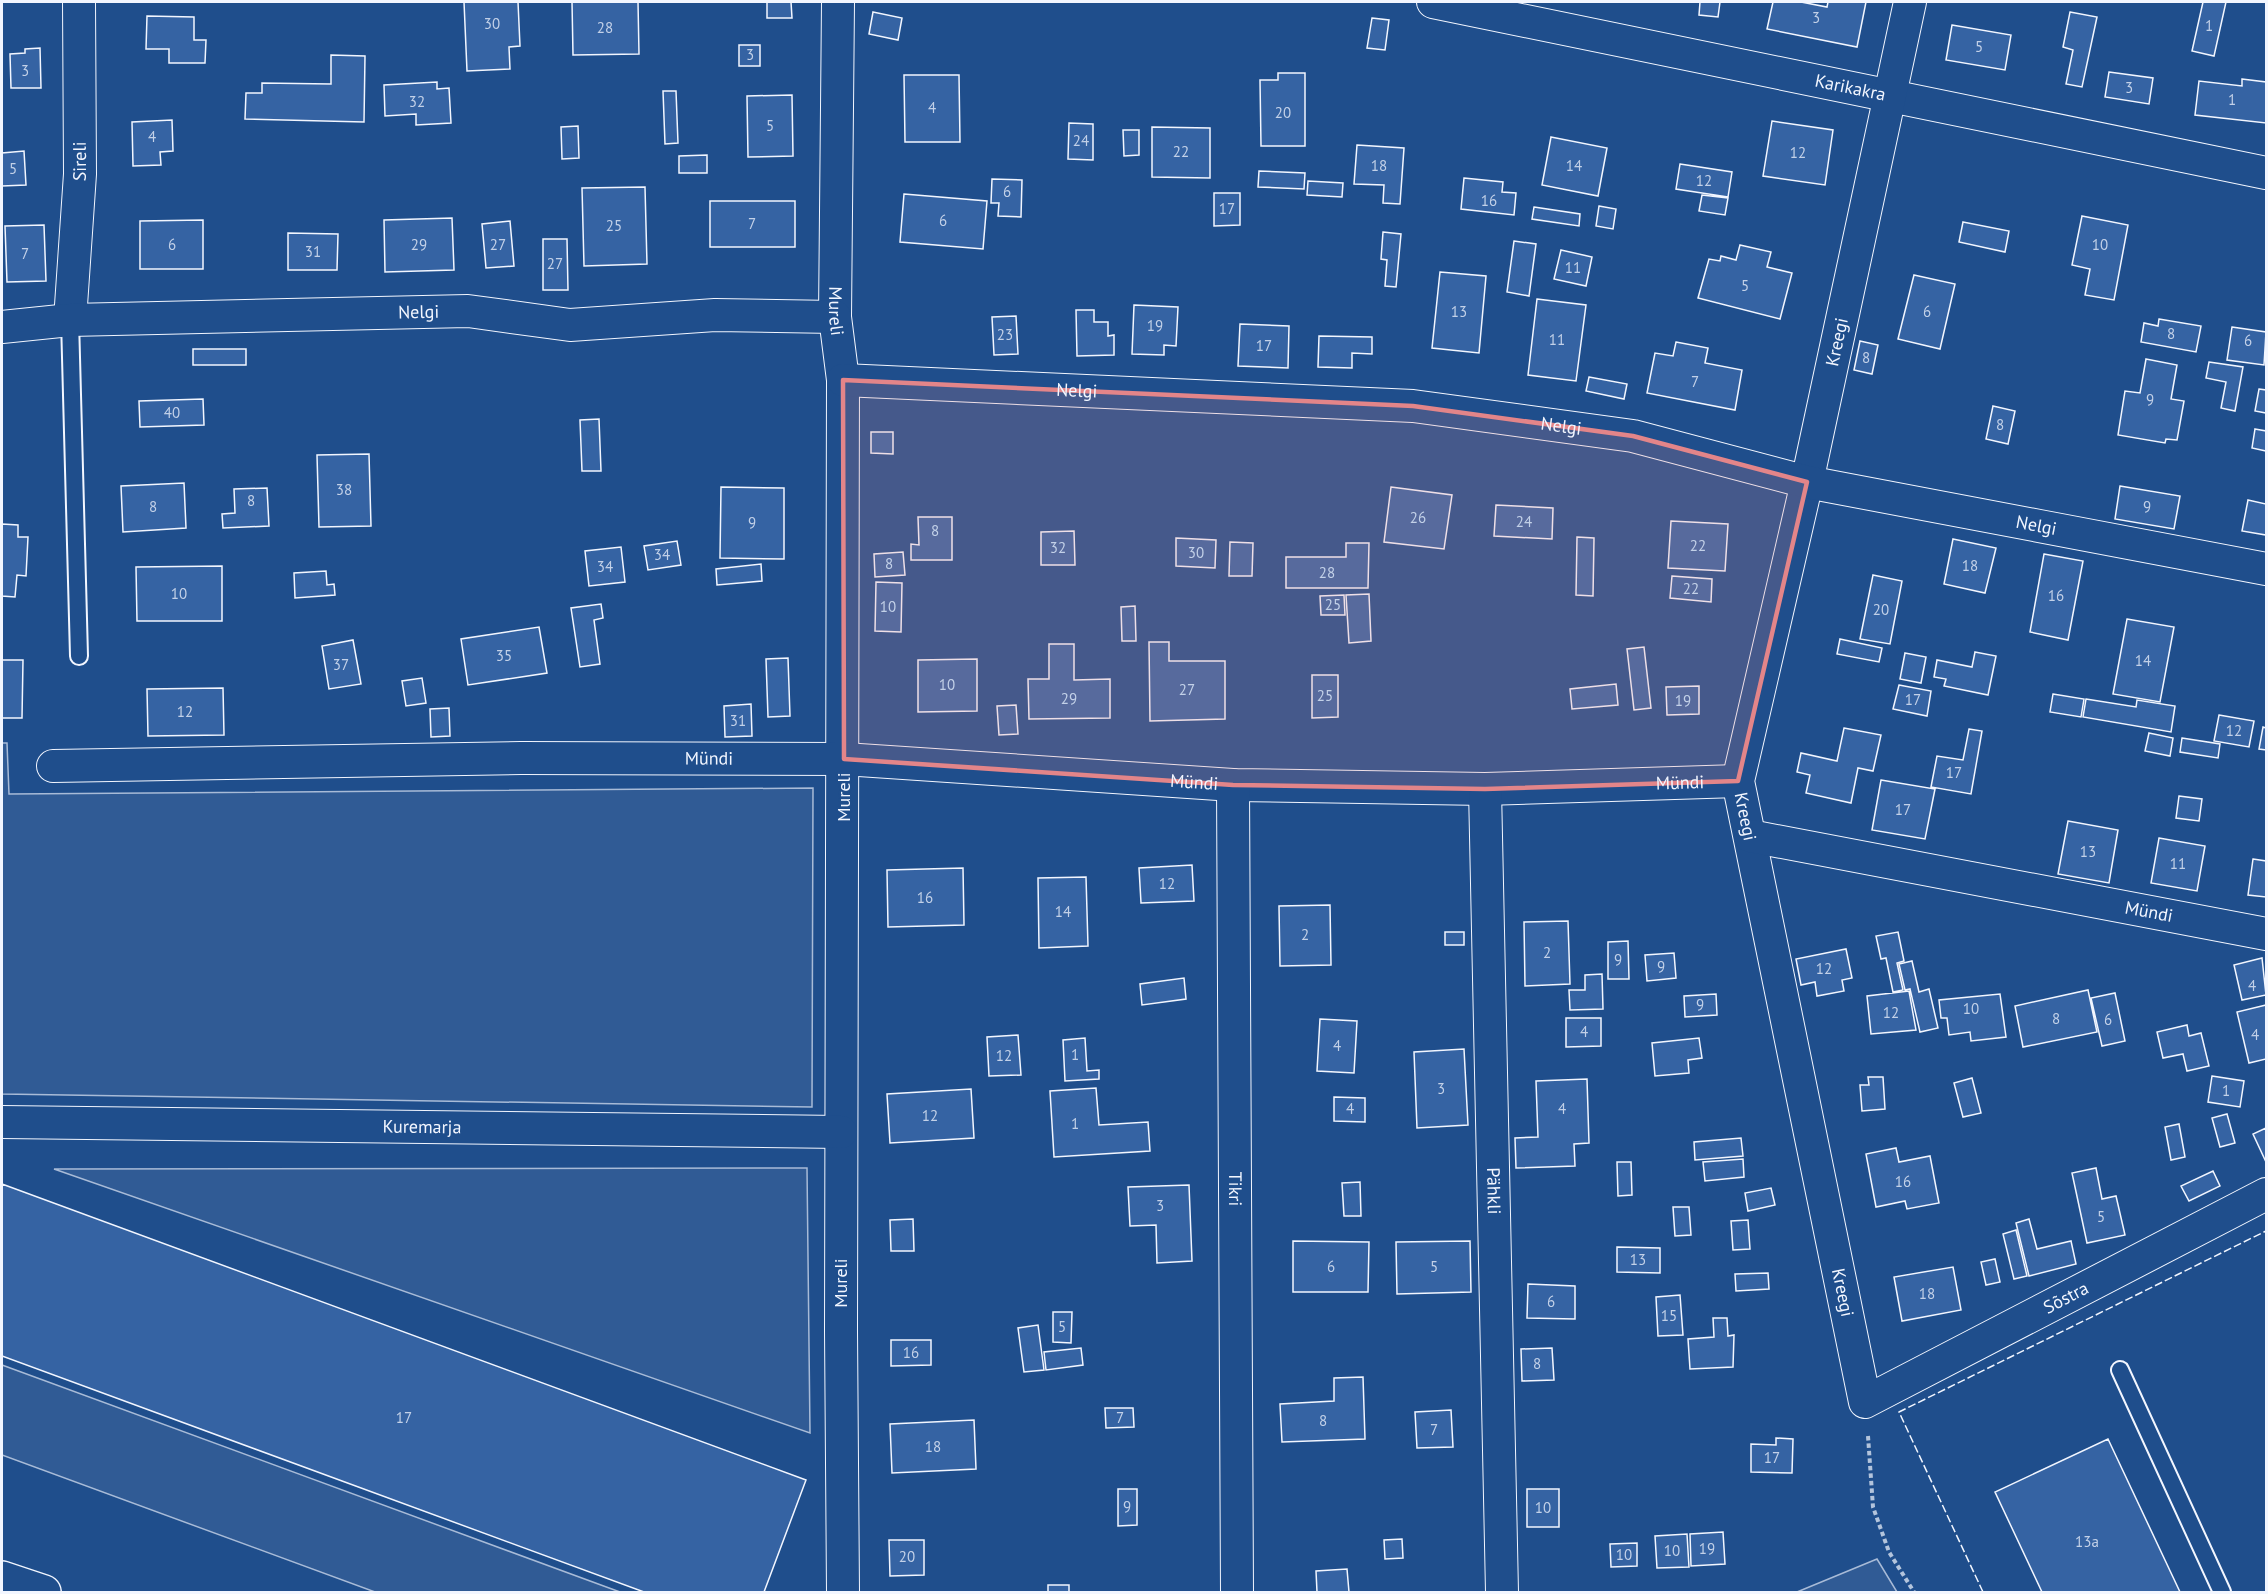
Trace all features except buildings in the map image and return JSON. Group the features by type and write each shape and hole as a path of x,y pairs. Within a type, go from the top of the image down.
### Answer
{"street":[{"name":"Sireli","path":"70,320 81,174 79,2"},
{"name":"Mureli","path":"838,2 835,317 843,380 844,759 841,1132 843,1593"},
{"name":"Karikakra","path":"1433,2 2266,173"},
{"name":"Kreegi","path":"1865,1402 1738,781 1807,482 1911,2"},
{"name":"Nelgi","path":"2,327 70,320 468,311 570,326 715,315 835,317"},
{"name":"Nelgi","path":"843,380 1413,406 1633,436 1807,482 2266,569"},
{"name":"Mündi","path":"53,766 649,758 844,759 1233,785 1485,789 1738,781"},
{"name":"Tikri","path":"1233,785 1237,1593"},
{"name":"Pähkli","path":"1485,789 1502,1593"},
{"name":"Mündi","path":"1750,836 2266,934"},
{"name":"Kuremarja","path":"2,1122 841,1132"},
{"name":"Sõstra","path":"1865,1402 2266,1194"},
{"path":"2,1578 44,1593"}],"lane":[{"path":"70,320 79,656"},
{"path":"2120,1370 2222,1593"}],"path":[{"path":"1865,1402 1873,1507 1889,1552 1914,1593"}],"highlighted area":[{"path":"843,380 1413,406 1633,436 1807,482 1738,781 1485,789 1233,785 844,759"}],"shaded area":[{"path":"2,743 7,743 9,794 813,788 812,1107 2,1094"},
{"path":"807,1168 810,1433 54,1169"},
{"path":"2,1365 620,1592 375,1592 2,1455"},
{"path":"1877,1559 1897,1592 1797,1592"}],"fence":[{"path":"1983,1592 1899,1412 2266,1231"}]}
